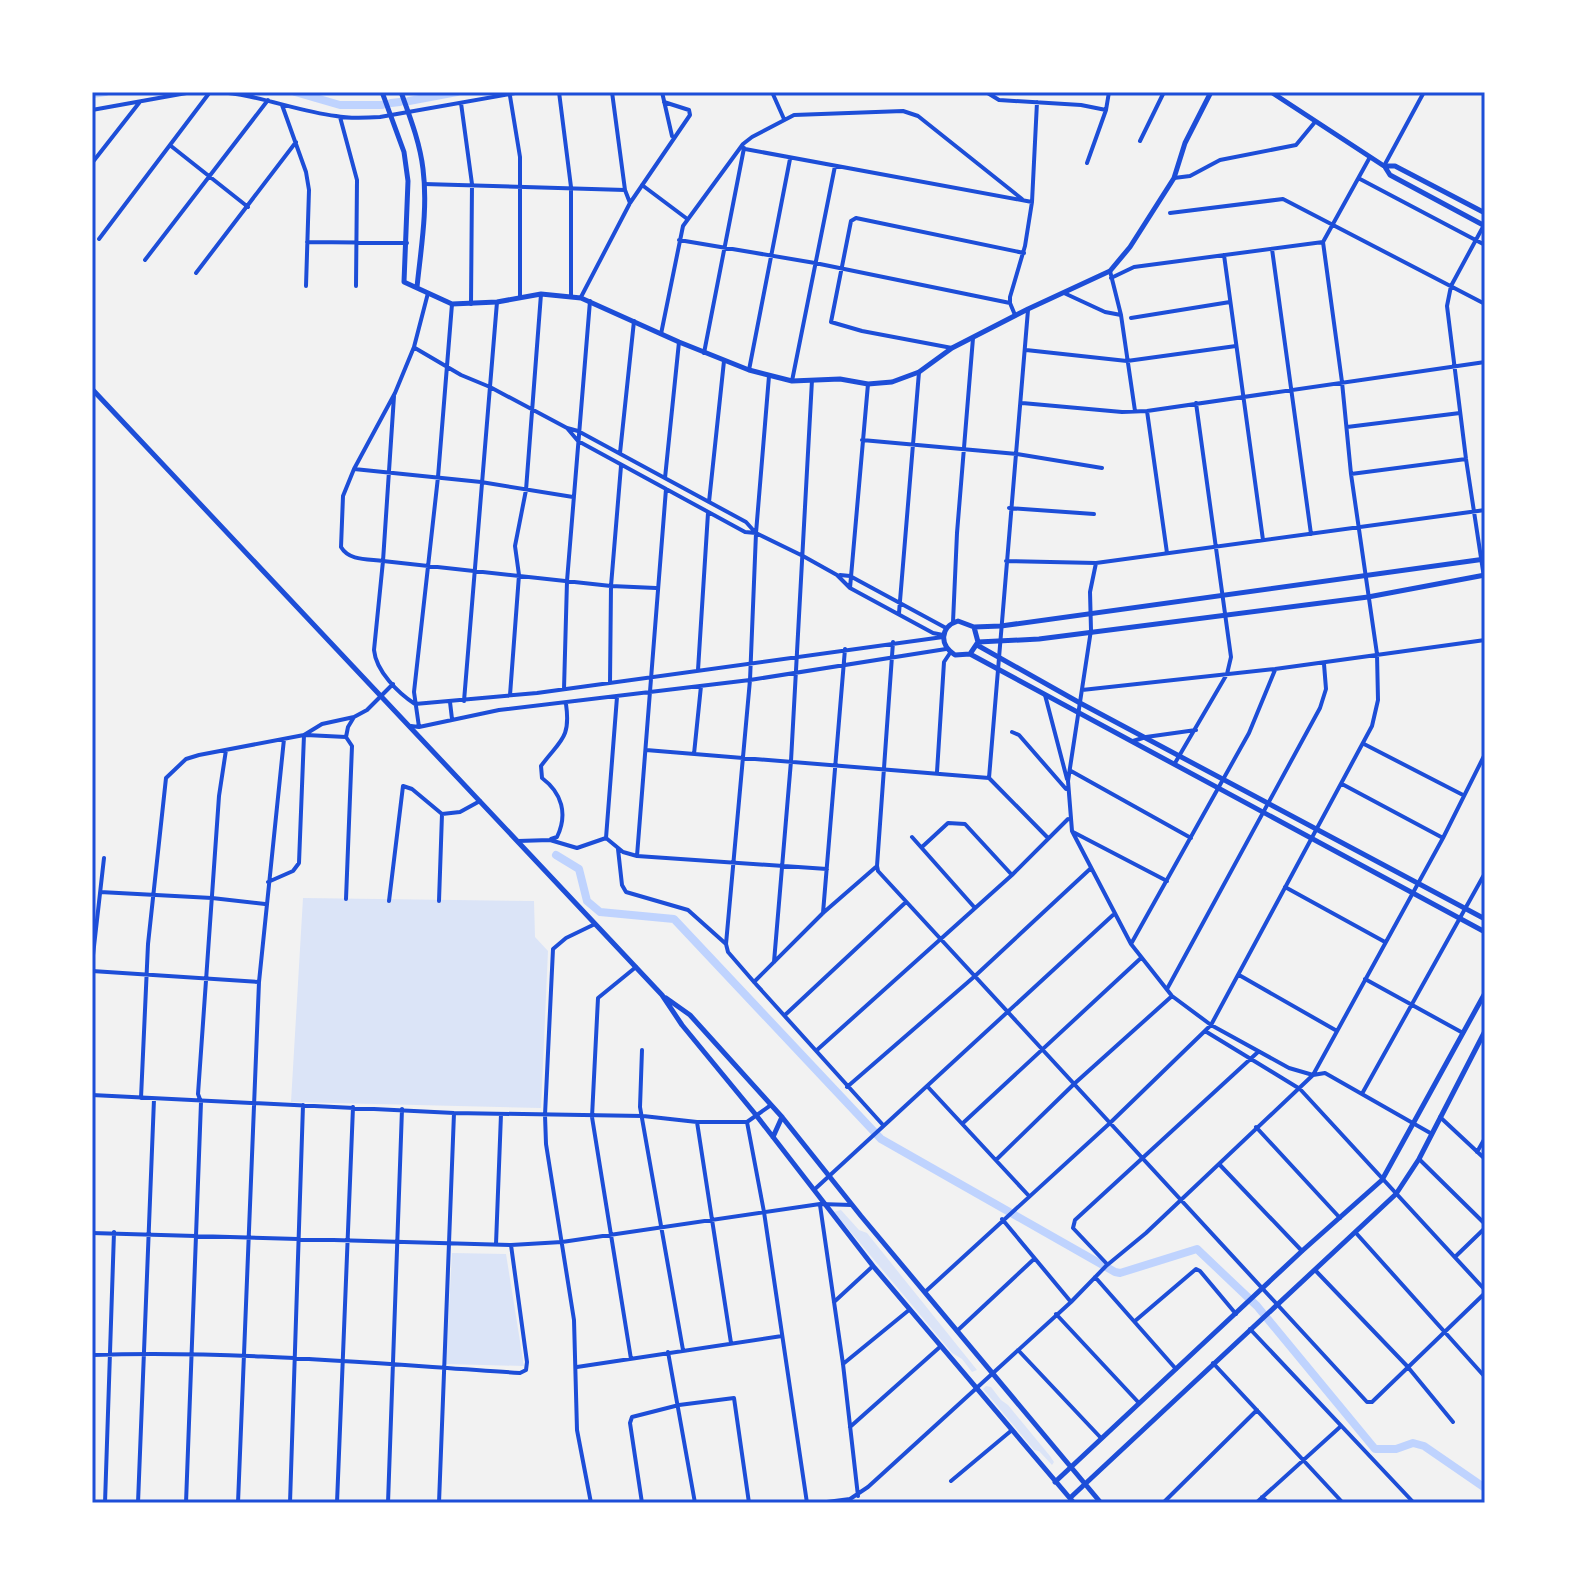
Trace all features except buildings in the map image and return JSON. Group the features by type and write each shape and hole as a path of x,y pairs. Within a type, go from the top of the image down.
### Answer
{"street":[{"path":"92,110 192,92"},
{"path":"99,239 210,92"},
{"path":"217,92 340,117 380,117 521,92"},
{"path":"342,92 376,92"},
{"path":"382,92 404,152 406,167 404,282 452,304 497,302 541,294 581,298 724,361 792,381 840,379 868,384 892,382 919,372 952,348 1015,315 1110,274 1134,267 1323,242"},
{"path":"401,92 421,157 424,184 417,287"},
{"path":"559,92 571,187 571,296"},
{"path":"612,92 625,190 630,203"},
{"path":"662,92 673,138"},
{"path":"772,92 784,119"},
{"path":"986,92 999,100 1106,110"},
{"path":"1087,163 1106,110 1109,92"},
{"path":"1140,141 1164,92"},
{"path":"1110,274 1174,178 1185,143 1211,92"},
{"path":"1271,92 1384,166 1390,175 1484,226 1451,286 1447,306 1485,584"},
{"path":"1384,166 1424,92"},
{"path":"510,95 520,157 520,296"},
{"path":"145,260 268,100"},
{"path":"92,163 140,101"},
{"path":"581,298 630,203 691,113 664,102"},
{"path":"1015,315 1010,303 1024,253 1032,202 1037,102"},
{"path":"461,103 472,184 471,304"},
{"path":"282,105 309,190 306,286"},
{"path":"661,334 686,218 744,147 784,119 798,114 910,113 1022,199"},
{"path":"340,117 355,167 356,286"},
{"path":"1174,178 1190,176 1220,160 1296,145 1315,122"},
{"path":"196,273 296,142"},
{"path":"171,146 248,207"},
{"path":"744,147 790,159 1032,202"},
{"path":"704,353 744,147"},
{"path":"925,1292 1110,1123 1211,1025 1372,726 1378,700 1377,654 1323,242 1370,157"},
{"path":"749,370 790,159"},
{"path":"792,381 835,166"},
{"path":"1384,166 1395,166 1485,213"},
{"path":"1358,178 1485,245"},
{"path":"424,184 625,190"},
{"path":"642,185 686,218"},
{"path":"1170,213 1283,199 1485,304"},
{"path":"952,348 834,324 831,319 851,221 856,218 1024,253"},
{"path":"679,240 815,263 1010,303"},
{"path":"307,242 407,243"},
{"path":"1272,249 1311,534"},
{"path":"1224,255 1263,540"},
{"path":"1110,274 1121,315 1135,411"},
{"path":"428,293 414,347 395,393 343,496 343,552 349,556 383,561 611,586 656,588"},
{"path":"1064,293 1105,312 1121,315"},
{"path":"510,695 519,575 515,546 526,490 541,294"},
{"path":"564,689 567,581 590,301"},
{"path":"464,701 497,302"},
{"path":"1131,318 1230,302"},
{"path":"419,727 414,692 438,477 452,304"},
{"path":"989,778 1009,508 1022,403 1028,309"},
{"path":"620,453 634,321"},
{"path":"395,393 375,660 393,684 415,704 464,701 749,665 944,633 953,622 973,337"},
{"path":"665,478 679,342"},
{"path":"1026,350 1127,361 1236,346"},
{"path":"414,347 461,375 620,453 746,522 756,533"},
{"path":"709,502 724,361"},
{"path":"1022,403 1122,412 1147,411 1485,362"},
{"path":"899,614 919,372"},
{"path":"769,376 756,533 750,680 726,944 728,952 754,982 883,1125"},
{"path":"774,962 791,761 812,380"},
{"path":"850,588 868,384"},
{"path":"92,389 662,995 682,1025 873,1266 1072,1500 1213,1363 1396,1194 1419,1159 1485,1031"},
{"path":"1175,763 1227,674 1231,657 1196,403"},
{"path":"1147,411 1167,553"},
{"path":"1347,427 1460,413"},
{"path":"567,428 578,441 621,465 745,532 756,533 803,556 837,575 850,588 933,633 944,633"},
{"path":"862,440 912,447 1017,454 1102,468"},
{"path":"1351,474 1466,459"},
{"path":"610,683 611,586 621,465"},
{"path":"354,469 481,482 573,497"},
{"path":"637,856 666,489"},
{"path":"1009,508 1094,514"},
{"path":"1006,561 1096,563 1485,510"},
{"path":"698,670 709,511"},
{"path":"953,622 964,621 974,627 1001,626 1483,559"},
{"path":"1096,563 1090,592 1091,630 1068,781 1069,818 1090,869 1131,944 1172,996 1211,1025 1289,1068 1313,1075 1325,1073 1432,1134"},
{"path":"837,575 850,576 944,633 948,651 944,662 937,772"},
{"path":"978,643 1000,643 1368,597 1484,575"},
{"path":"974,627 978,643 998,658 1485,919"},
{"path":"1082,690 1324,663 1485,640"},
{"path":"893,642 878,871 1367,1402 1372,1402 1485,1291 1300,1089 1205,1031"},
{"path":"970,654 978,643"},
{"path":"823,913 845,649"},
{"path":"409,726 419,727 499,710 750,680 948,651 960,656 970,654 1485,932"},
{"path":"1167,989 1325,697 1324,663"},
{"path":"1131,944 1260,713 1275,669"},
{"path":"346,899 352,746 348,727 354,717 393,684"},
{"path":"694,754 701,686"},
{"path":"1045,695 1068,781"},
{"path":"499,696 499,710"},
{"path":"606,838 617,696"},
{"path":"450,702 452,719"},
{"path":"550,840 557,837 560,831 561,798 554,787 542,778 541,766 566,734 569,723 566,704"},
{"path":"304,735 322,724 354,717"},
{"path":"1133,741 1196,730"},
{"path":"1012,732 1019,735 1068,791"},
{"path":"268,882 293,871 299,863 304,735"},
{"path":"141,1098 147,975 166,778 186,759 226,750 304,735 348,738"},
{"path":"238,1503 259,982 284,739"},
{"path":"1364,744 1463,795"},
{"path":"186,1503 201,1102 198,1094 219,796 226,750"},
{"path":"646,750 989,778 1048,838"},
{"path":"819,1503 858,1496 1313,1075 1443,838 1485,754"},
{"path":"1070,771 1191,838"},
{"path":"1342,784 1443,838"},
{"path":"389,901 402,788 412,789 442,814 460,812 480,801"},
{"path":"439,901 442,814"},
{"path":"817,1050 1012,875 1069,818"},
{"path":"922,847 948,823 965,824 1012,875"},
{"path":"1072,831 1167,881"},
{"path":"912,837 975,908"},
{"path":"606,838 618,849 637,856 827,869"},
{"path":"518,841 550,840 577,848 606,838"},
{"path":"618,849 622,885 633,896 688,910 726,944"},
{"path":"92,964 104,858"},
{"path":"754,982 823,913 877,866"},
{"path":"847,1087 975,976 1090,869"},
{"path":"1363,1092 1485,873"},
{"path":"1285,887 1385,942"},
{"path":"100,892 265,904"},
{"path":"785,1015 906,901"},
{"path":"815,1189 1114,914"},
{"path":"591,1503 577,1430 574,1320 546,1144 545,1115 553,949 566,938 595,924"},
{"path":"963,1123 1141,958"},
{"path":"631,1359 592,1117 598,998 636,967"},
{"path":"92,971 259,982"},
{"path":"1238,975 1337,1031"},
{"path":"1365,979 1463,1033"},
{"path":"1055,1482 1382,1180 1485,993"},
{"path":"662,995 690,1015 782,1117 1101,1503"},
{"path":"996,1160 1074,1084 1172,996"},
{"path":"642,1050 640,1107 683,1350"},
{"path":"1105,1267 1073,1224 1258,1052"},
{"path":"927,1086 1029,1196"},
{"path":"92,1095 454,1113 643,1116 697,1122 747,1122 771,1105"},
{"path":"138,1503 154,1099"},
{"path":"290,1503 303,1105"},
{"path":"337,1503 353,1107"},
{"path":"388,1503 402,1109"},
{"path":"439,1503 454,1113"},
{"path":"496,1244 501,1114"},
{"path":"773,1137 782,1117"},
{"path":"1440,1117 1485,1159"},
{"path":"697,1122 731,1343"},
{"path":"747,1122 764,1212 807,1503"},
{"path":"1256,1127 1340,1218"},
{"path":"1477,1152 1485,1138"},
{"path":"1419,1159 1485,1226 1456,1256"},
{"path":"1219,1164 1302,1251"},
{"path":"92,1233 511,1245 562,1242 820,1204 852,1205"},
{"path":"820,1204 858,1496"},
{"path":"1004,1218 1071,1302"},
{"path":"105,1503 114,1232"},
{"path":"1356,1233 1485,1377"},
{"path":"92,1355 191,1355 392,1363 520,1373 526,1370 527,1362 511,1245"},
{"path":"957,1331 1035,1259"},
{"path":"834,1302 873,1266"},
{"path":"1135,1321 1196,1269 1236,1314"},
{"path":"1315,1270 1407,1366 1453,1422"},
{"path":"1095,1277 1176,1369"},
{"path":"843,1364 910,1309"},
{"path":"1056,1314 1139,1403"},
{"path":"1250,1329 1414,1503"},
{"path":"577,1367 782,1336"},
{"path":"850,1427 941,1346"},
{"path":"1018,1350 1101,1438"},
{"path":"668,1352 695,1503"},
{"path":"1213,1363 1343,1503"},
{"path":"642,1503 630,1423 632,1417 679,1405 734,1398 749,1503"},
{"path":"1163,1503 1257,1410"},
{"path":"1256,1503 1340,1427"},
{"path":"951,1481 1012,1430"},
{"path":"1262,1497 1268,1503"}],"shaded area":[{"path":"303,898 534,901 535,937 548,951 541,1108 291,1102"},
{"path":"841,1210 859,1230 867,1233 977,1370 972,1372 962,1359 952,1353 834,1212"},
{"path":"452,1253 506,1254 524,1366 446,1364"},
{"path":"991,1387 1008,1405 1050,1456 1054,1462 1052,1465 1039,1451 1034,1450 983,1389"}],"waterway":[{"path":"92,94 105,92"},
{"path":"295,92 340,105 382,105"},
{"path":"409,101 457,92"},
{"path":"391,103 400,102"},
{"path":"556,855 579,869 587,901 600,912 674,919 881,1139 1115,1272 1197,1249 1257,1306 1375,1449 1396,1449 1413,1443 1424,1446 1485,1488"}]}
